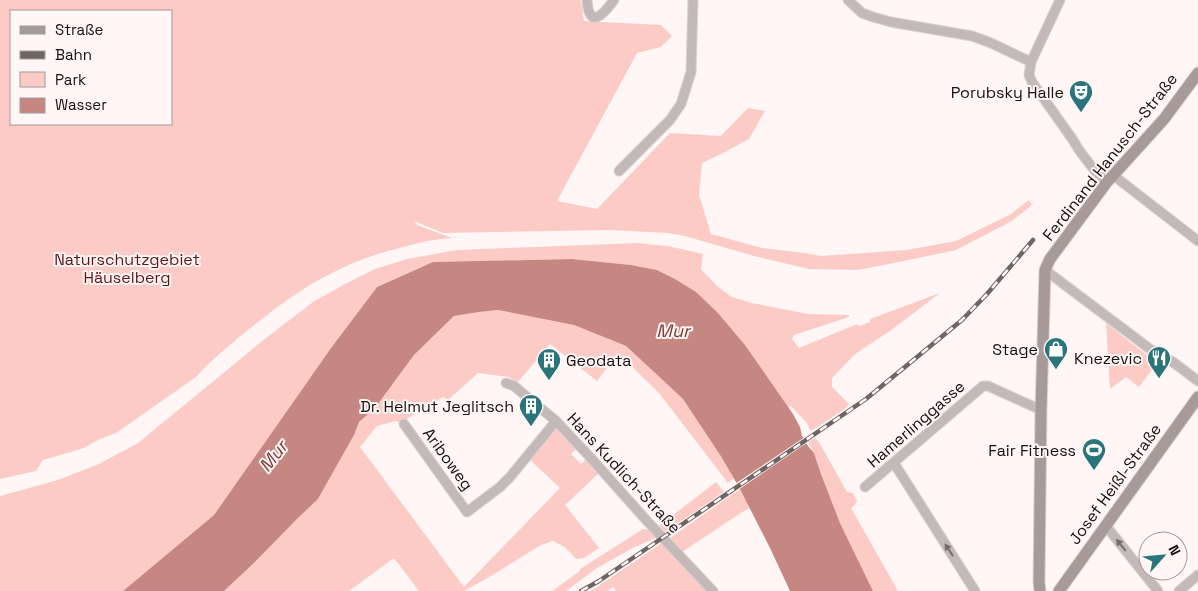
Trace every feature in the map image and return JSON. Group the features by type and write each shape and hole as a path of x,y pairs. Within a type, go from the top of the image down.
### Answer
{"street":[{"path":"587,0 589,14 595,17 600,15 614,0"},
{"path":"619,171 670,120 681,104 691,72 693,0"},
{"path":"848,0 862,13 873,17 891,22 972,36 1032,62"},
{"path":"1060,0 1032,62 1029,75 1032,82 1094,171 1110,179 1198,242"},
{"name":"Ferdinand Hanusch-Straße","path":"1040,591 1041,410 1045,270 1050,259 1110,179 1164,119 1198,73"},
{"path":"1045,270 1150,349 1173,362 1198,381"},
{"name":"Hans Kudlich-Straße","path":"506,383 514,386 556,421 646,521 713,591"},
{"name":"Hamerlinggasse","path":"865,487 983,386 988,386 1041,410"},
{"name":"Josef Heißl-Straße","path":"1059,591 1198,397"},
{"name":"Ariboweg","path":"404,424 467,512 510,478 556,421"},
{"path":"894,463 975,591"},
{"path":"1106,526 1158,591"},
{"path":"1179,591 1198,575"}],"green space":[{"name":"Naturschutzgebiet Häuselberg","path":"0,0 579,0 581,1 584,21 661,25 672,36 661,47 637,53 557,201 597,209 670,133 721,136 748,108 765,111 749,139 702,163 699,195 711,234 762,248 821,256 907,250 956,241 1011,214 1029,200 1032,205 1012,221 956,250 857,270 809,269 668,233 611,230 443,233 414,221 417,225 452,238 421,242 394,249 349,265 321,279 271,312 223,350 196,377 116,433 84,448 43,460 36,471 0,479"},
{"path":"636,243 668,246 703,254 701,269 717,286 732,297 808,314 849,315 849,317 794,335 792,339 799,348 857,324 859,326 870,322 870,319 940,293 890,331 855,354 832,378 832,387 849,404 845,409 811,431 806,422 791,406 788,408 745,345 718,313 675,279 657,270 631,265 572,259 433,262 377,287 331,348 214,515 123,591 0,591 0,496 58,480 99,464 138,443 313,302 347,283 375,269 407,259 457,250"},
{"path":"498,310 574,325 626,346 683,399 734,478 728,483 659,393 618,353 597,381 550,344 517,383 509,377 478,373 448,400 443,397 400,423 395,421 377,426 360,447 464,587 560,488 529,459 553,430 557,430 576,449 571,454 581,464 586,459 599,473 565,505 599,548 584,558 576,559 565,547 553,541 541,545 464,591 419,591 394,558 349,591 224,591 318,499 354,435 359,422 375,408 414,355 454,316"},
{"path":"1106,323 1157,363 1139,387 1126,377 1110,389"},
{"path":"815,438 847,492 853,493 857,501 851,508 898,591 873,591 840,523 814,453 808,442"},
{"path":"716,482 724,492 665,532 659,526"},
{"path":"740,489 750,507 682,552 670,538"},
{"path":"643,529 652,530 657,537 597,568 566,591 552,591 580,571 580,569"},
{"path":"662,543 708,591 616,591 613,587 608,591 591,591"}],"water":[{"name":"Mur","path":"572,259 631,265 657,270 696,292 718,313 745,345 793,414 800,427 802,436 814,453 840,523 873,591 790,591 740,489 683,399 626,346 574,325 498,310 454,316 414,355 375,408 359,422 354,435 318,499 224,591 123,591 214,515 331,348 377,287 433,262"}],"pier":[{"path":"805,437 808,442 738,490 735,484"}],"railway":[{"path":"581,591 599,581 866,399 962,320 1033,240"}],"place":[{"name":"Porubsky Halle","path":"1081,113"},
{"name":"Stage","path":"1056,370"},
{"name":"Knezevic","path":"1159,379"},
{"name":"Geodata","path":"549,381"},
{"name":"Dr. Helmut Jeglitsch","path":"531,427"},
{"name":"Fair Fitness","path":"1094,471"}]}
